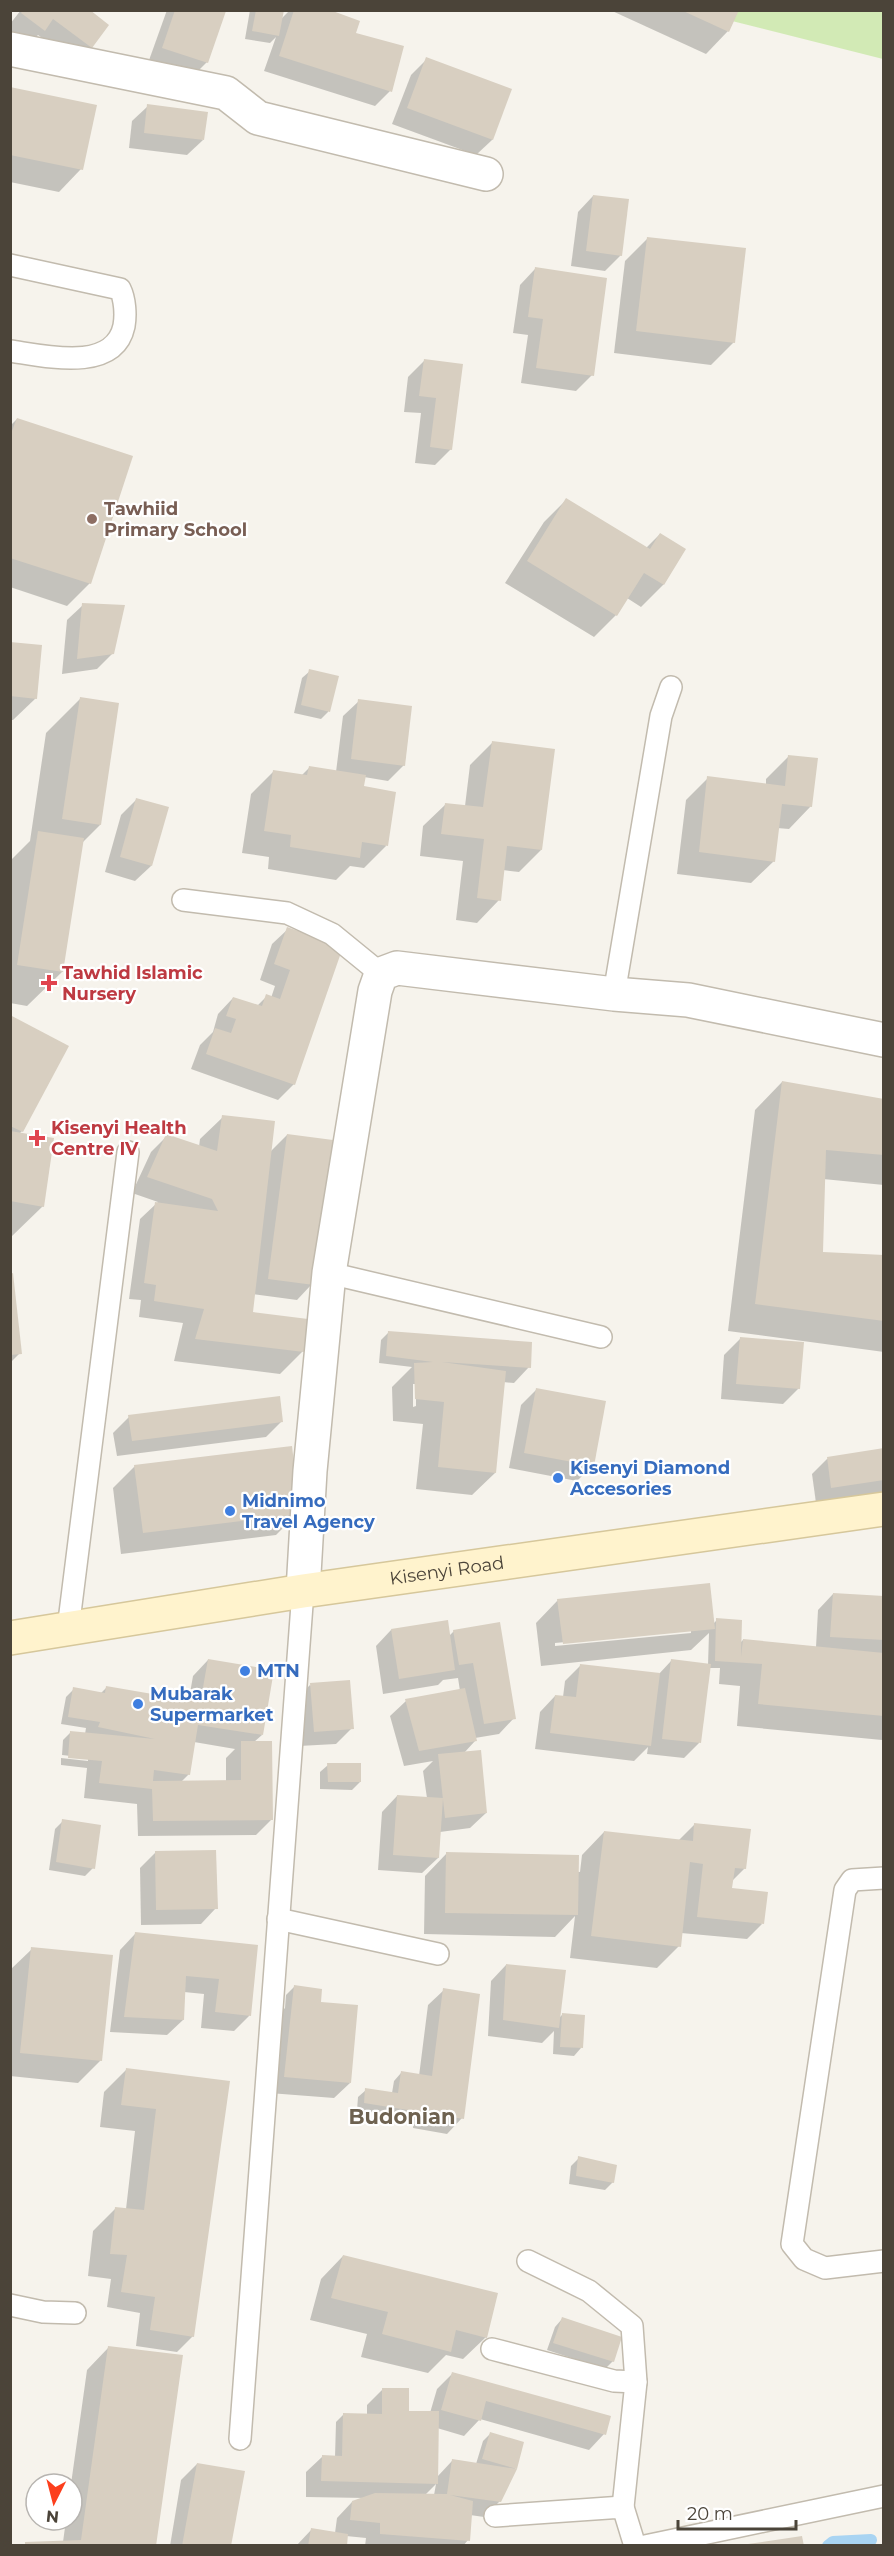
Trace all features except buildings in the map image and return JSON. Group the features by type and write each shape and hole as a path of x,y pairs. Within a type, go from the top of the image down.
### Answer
{"main road":[{"name":"Kisenyi Road","path":"10,1638 304,1585 884,1509"}],"street":[{"path":"10,49 226,93 258,118 486,174"},
{"path":"304,1585 310,1471 329,1273 375,991 381,974 397,968 614,994 688,1000 884,1040"}],"lane":[{"path":"10,265 120,290 123,296 124,323 120,341 105,353 89,358 10,351"},
{"path":"614,994 661,716 670,687"},
{"path":"183,900 287,913 332,934 381,974"},
{"path":"68,1629 128,1152"},
{"path":"329,1273 602,1337"},
{"path":"240,2439 304,1585"},
{"path":"884,1878 852,1880 845,1890 792,2244 804,2259 825,2268 884,2261"},
{"path":"278,1919 438,1954"},
{"path":"528,2261 589,2291 632,2326 636,2382 622,2507 635,2546"},
{"path":"10,2305 43,2312 75,2313"},
{"path":"492,2349 614,2381 636,2382"},
{"path":"645,2546 884,2496"},
{"path":"495,2516 622,2507"}],"green space":[{"path":"692,11 883,11 883,59"}],"waterway":[{"path":"828,2546 833,2542 871,2540"}],"place":[{"name":"Tawhiid Primary School","path":"92,519"},
{"name":"Tawhid Islamic Nursery","path":"49,983"},
{"name":"Kisenyi Health Centre IV","path":"37,1138"},
{"name":"Kisenyi Diamond Accesories","path":"558,1478"},
{"name":"Midnimo Travel Agency","path":"230,1511"},
{"name":"MTN","path":"245,1671"},
{"name":"Mubarak Supermarket","path":"138,1704"}],"district":[{"name":"Budonian","path":"402,2116"}]}
